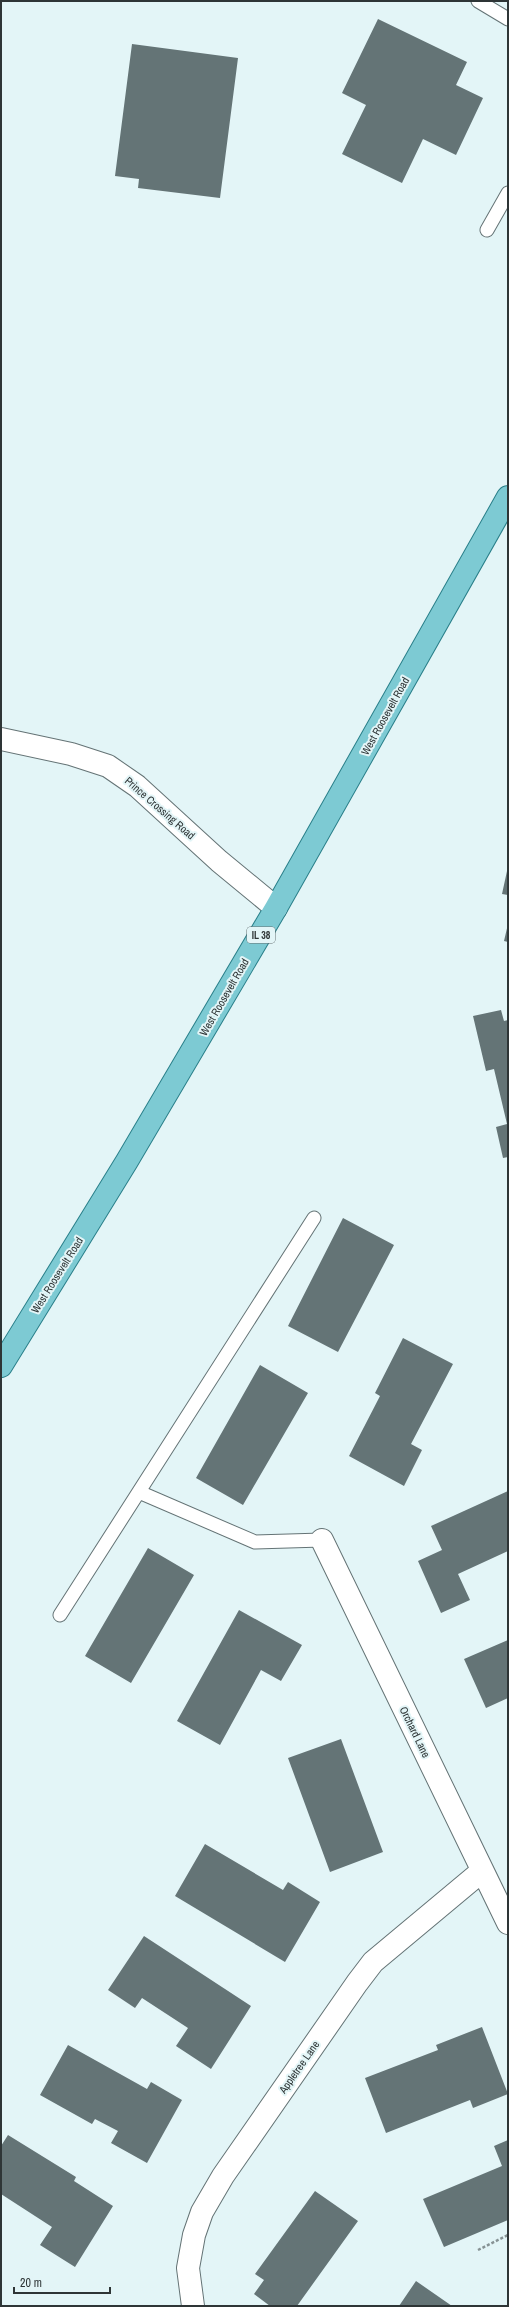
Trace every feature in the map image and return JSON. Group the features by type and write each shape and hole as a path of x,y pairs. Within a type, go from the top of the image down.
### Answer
{"main road":[{"name":"West Roosevelt Road","path":"1,1366 127,1161 276,908 508,497"}],"street":[{"name":"Prince Crossing Road","path":"1,739 71,754 108,766 137,786 219,861 276,908"},
{"name":"Orchard Lane","path":"322,1540 508,1923"},
{"name":"Appletree Lane","path":"193,2306 188,2268 194,2235 202,2212 224,2176 373,1962 482,1871"}],"lane":[{"path":"478,1 508,19"},
{"path":"487,230 508,193"},
{"path":"60,1615 314,1218"},
{"path":"139,1492 256,1542 322,1540"}],"path":[{"path":"478,2250 508,2235"}],"building":[{"path":"378,19 467,62 456,85 483,98 456,155 423,139 402,183 342,154 366,105 342,93"},
{"path":"132,44 238,58 220,198 138,188 139,179 115,176"},
{"path":"508,871 508,895 502,894"},
{"path":"508,924 508,942 504,941"},
{"path":"501,1010 504,1021 508,1020 508,1157 503,1158 496,1127 507,1124 494,1069 486,1071 473,1016"},
{"path":"343,1218 394,1245 338,1352 288,1326"},
{"path":"403,1338 453,1364 411,1444 422,1450 404,1486 349,1456 380,1396 375,1393"},
{"path":"260,1365 308,1393 243,1505 196,1478"},
{"path":"508,1491 508,1551 458,1574 470,1600 441,1613 418,1561 442,1550 431,1526"},
{"path":"148,1548 194,1575 131,1683 85,1656"},
{"path":"239,1610 302,1645 281,1681 261,1670 220,1745 177,1721"},
{"path":"508,1640 508,1698 486,1708 464,1659"},
{"path":"341,1739 383,1852 330,1872 288,1758"},
{"path":"205,1844 283,1890 288,1882 320,1902 285,1962 175,1896"},
{"path":"144,1936 251,2006 211,2069 176,2046 188,2028 142,1998 135,2008 108,1990"},
{"path":"482,2027 508,2094 473,2108 470,2100 386,2133 365,2078 438,2050 436,2045"},
{"path":"68,2045 147,2089 151,2082 182,2100 147,2163 111,2143 118,2131 95,2119 92,2124 40,2095"},
{"path":"8,2135 76,2177 74,2181 113,2206 75,2267 40,2245 52,2227 1,2194 1,2146"},
{"path":"508,2140 508,2220 444,2247 423,2199 502,2166 494,2146"},
{"path":"315,2191 358,2221 297,2306 270,2306 254,2294 264,2280 255,2274"},
{"path":"416,2281 452,2306 399,2306"}]}
